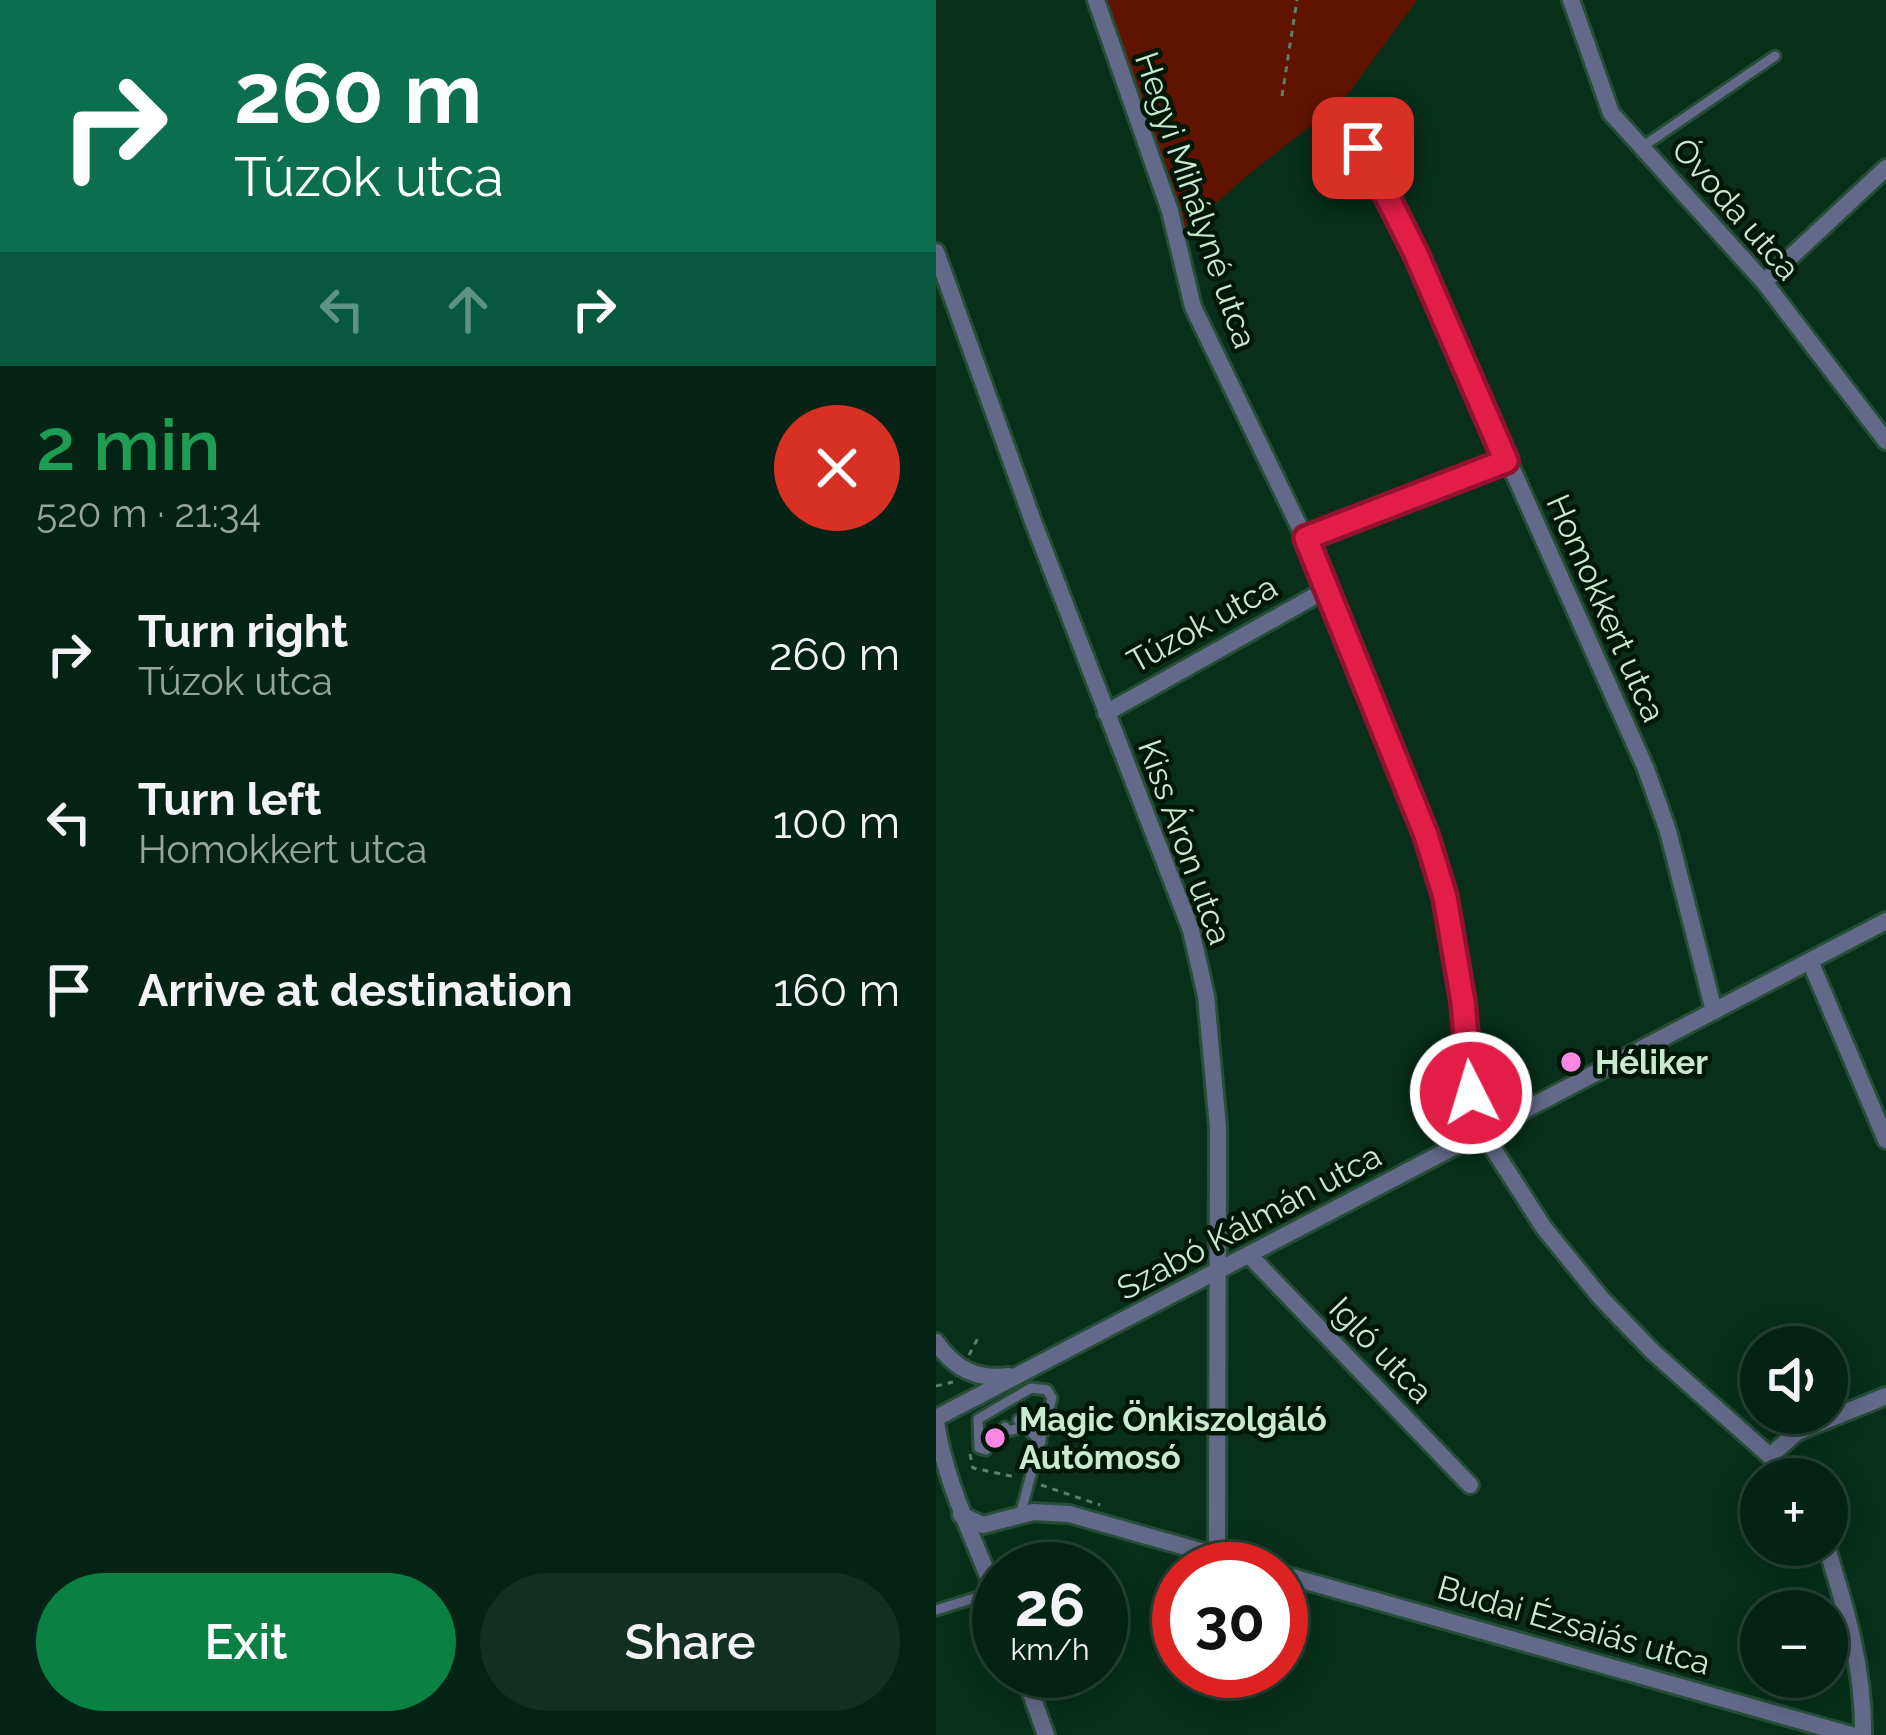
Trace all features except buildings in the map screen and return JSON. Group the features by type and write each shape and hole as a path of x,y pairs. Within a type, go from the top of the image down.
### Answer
{"street":[{"name":"Hegyi Mihályné utca","path":"1096,0 1170,211 1193,307 1306,538 1426,835 1445,897 1463,1002 1471,1093 1483,1133 1544,1228 1601,1298 1653,1352 1770,1456"},
{"name":"Óvoda utca","path":"1571,0 1611,113 1764,282 1886,441"},
{"name":"Homokkert utca","path":"1345,112 1416,254 1659,801 1714,1011"},
{"path":"1764,282 1886,168"},
{"name":"Kiss Áron utca","path":"936,252 1191,930 1206,996 1217,1106 1217,1542"},
{"path":"1306,538 1506,461"},
{"name":"Túzok utca","path":"1106,713 1328,588"},
{"name":"Szabó Kálmán utca","path":"936,1420 1025,1388 1218,1273 1886,921"},
{"path":"1810,961 1886,1141"},
{"name":"Igló utca","path":"1250,1256 1470,1485"},
{"path":"936,1342 949,1359 970,1373 1025,1388"},
{"path":"1770,1456 1797,1432 1886,1396"},
{"path":"936,1420 942,1462 974,1542"},
{"path":"936,1487 959,1511 983,1525 1069,1514 1168,1542"},
{"path":"987,1542 1014,1518"},
{"path":"1833,1566 1852,1628 1863,1691 1862,1735"},
{"name":"Budai Ézsaiás utca","path":"1308,1582 1851,1735"},
{"path":"1033,1698 1046,1735"}],"lane":[{"path":"1642,147 1775,56"},
{"path":"986,1450 979,1448 975,1425 1010,1404 1025,1388 1041,1387 1051,1395 1035,1462 1014,1518"},
{"path":"1035,1412 1042,1436"},
{"path":"1005,1427 1008,1432 1021,1424 1042,1436"},
{"path":"1022,1459 1035,1462"},
{"path":"936,1610 972,1603"}],"path":[{"path":"1282,96 1297,0"},
{"path":"936,1386 955,1382"}],"shaded area":[{"path":"1105,0 1417,0 1342,102 1186,230"}],"place":[{"name":"Héliker","path":"1571,1062"},
{"name":"Magic Önkiszolgáló Autómosó","path":"995,1438"}],"route":[{"path":"1363,148 1416,254 1506,461 1306,538 1426,835 1445,897 1463,1002 1471,1093"}]}
